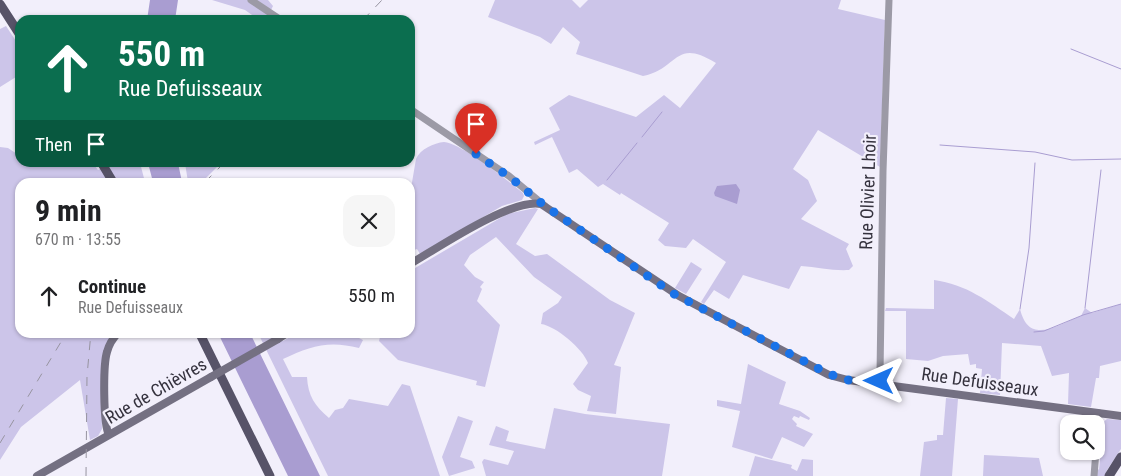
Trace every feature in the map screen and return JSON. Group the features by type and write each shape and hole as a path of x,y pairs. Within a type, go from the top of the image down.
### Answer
{"main road":[{"path":"0,4 15,27"},
{"path":"104,167 111,178"},
{"name":"Rue Defuisseaux","path":"530,204 545,206 678,296 829,374 848,380 1121,416"},
{"path":"415,261 505,210 530,204"},
{"path":"109,435 106,420 105,362 110,345 115,338"},
{"path":"202,338 270,476"},
{"name":"Rue de Chièvres","path":"37,476 280,338"},
{"path":"1109,476 1121,457"},
{"path":"1116,476 1121,467"}],"street":[{"path":"251,0 274,15"},
{"name":"Rue Olivier Lhoir","path":"878,384 880,374 882,189 889,0"},
{"path":"415,112 526,190 545,206"},
{"path":"526,190 530,204"},
{"path":"1094,476 1095,460"}],"shaded area":[{"path":"150,0 178,0 176,15 148,15"},
{"path":"212,0 268,0 273,6 268,15 252,15 245,10"},
{"path":"495,0 572,0 580,8 588,0 841,0 838,9 885,20 880,167 818,130 793,169 808,180 817,201 801,219 849,244 846,249 853,266 849,270 843,270 801,266 789,289 743,275 729,299 714,290 704,304 701,302 726,262 693,239 686,248 665,246 658,240 669,223 621,193 620,195 603,184 598,187 577,169 569,173 552,137 535,145 534,142 560,130 549,108 569,95 636,117 664,95 680,108 716,63 692,53 684,54 655,72 643,76 576,54 580,42 563,27 551,44 540,37 488,17"},
{"path":"6,26 15,40 15,78 0,87 0,29"},
{"path":"479,118 491,125 477,150 465,142"},
{"path":"444,142 462,149 485,163 523,193 524,196 522,200 502,206 420,254 417,249 415,250 415,178 413,178 418,155 428,147"},
{"path":"0,147 8,148 15,153 15,167 96,167 98,170 104,167 141,167 144,178 15,178 15,338 112,338 101,370 102,429 98,436 90,440 80,380 21,427 0,460"},
{"path":"149,167 179,167 181,178 152,178"},
{"path":"186,167 217,167 206,178 187,178"},
{"path":"736,184 740,190 737,204 715,196 714,193 717,186"},
{"path":"538,209 516,244 535,256 547,254 610,300 635,313 614,365 621,367 616,414 587,411 591,396 578,390 573,384 588,363 585,357 575,345 561,334 541,324 543,313 558,303 562,297 534,277 496,237 470,255 464,265 475,277 484,282 480,287 482,289 477,301 500,325 485,387 476,385 477,381 398,360 379,341 380,338 415,338 415,268 507,214"},
{"path":"691,262 702,269 686,294 675,288"},
{"path":"934,280 956,285 967,290 1014,319 1020,309 1024,320 1030,327 1037,330 1045,330 1081,316 1085,308 1092,313 1121,304 1121,361 1100,366 1099,378 1096,378 1091,407 1068,404 1069,373 1052,376 1041,346 1002,343 1000,395 980,393 982,369 976,368 976,364 970,365 968,354 943,356 928,361 906,359 906,311 885,311 886,308 934,309"},
{"path":"220,338 252,338 320,476 288,476"},
{"path":"260,338 282,338 283,341 288,338 359,338 363,340 359,348 338,345 320,346 283,359 292,377 307,377 313,400 329,418 335,410 343,408 349,399 388,406 402,384 410,386 440,476 328,476"},
{"path":"748,364 786,382 779,404 800,411 810,418 809,420 800,416 799,418 794,416 792,419 797,424 796,426 813,434 804,447 782,437 772,459 732,447 740,411 717,406 717,400 741,404"},
{"path":"946,398 958,399 952,476 920,476 924,442 937,440 937,435 943,435"},
{"path":"554,408 585,414 670,424 662,476 486,476 482,462 484,459 508,465 514,451 489,445 496,426 509,431 506,441 545,449"},
{"path":"458,416 473,421 460,457 472,461 475,468 449,476 442,457"},
{"path":"1107,419 1121,420 1121,449 1105,476 1096,476 1100,460 1105,460 1105,421"},
{"path":"984,455 1039,458 1043,476 983,476"},
{"path":"755,456 792,465 791,468 797,471 802,459 813,460 813,476 749,476"}],"waterway":[{"path":"1071,49 1121,69"},
{"path":"642,137 662,112"},
{"path":"607,180 637,143"},
{"path":"940,145 1035,152 1072,160 1121,159"},
{"path":"1020,309 1029,248 1035,163"},
{"path":"1085,308 1101,170"},
{"path":"1034,332 1044,331 1083,315 1121,304"}],"railway":[{"path":"368,15 382,0"},
{"path":"209,178 220,167"},
{"path":"0,443 63,338"},
{"path":"86,476 87,376 90,338"}],"route":[{"path":"476,154 511,178 545,206 678,296 829,374 848,380 878,384 879,381"}]}
